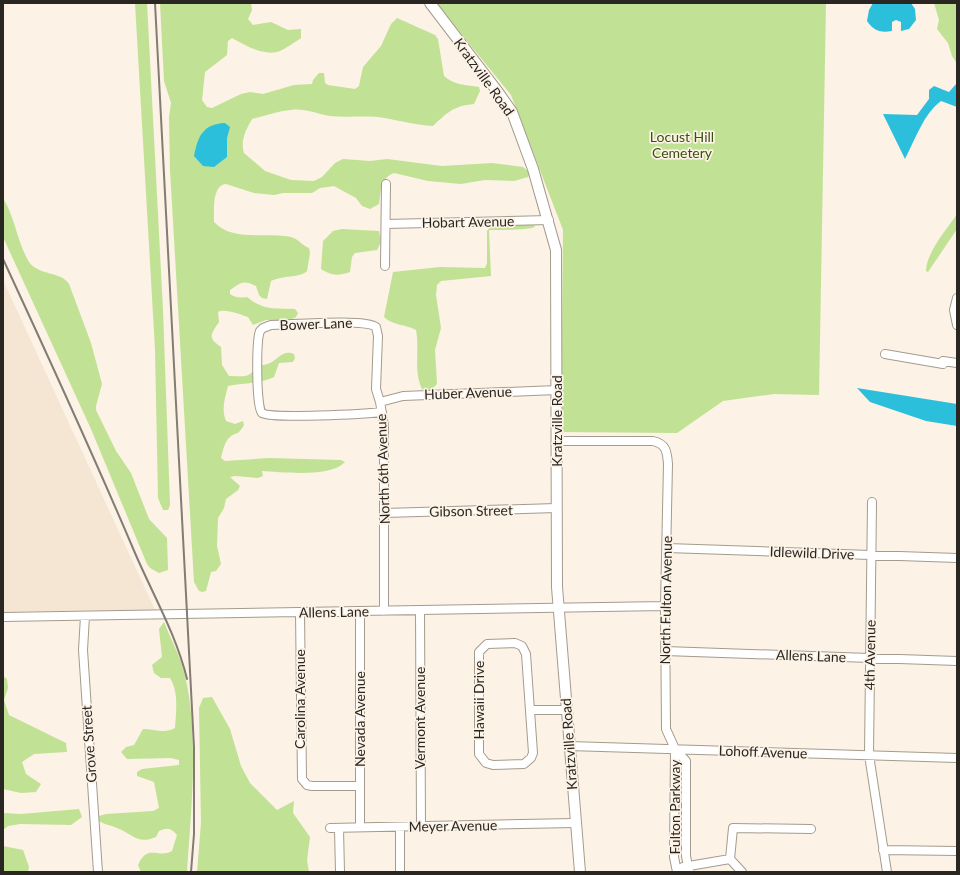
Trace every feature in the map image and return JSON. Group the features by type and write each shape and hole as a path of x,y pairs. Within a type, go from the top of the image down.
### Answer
{"main road":[{"name":"Kratzville Road","path":"430,3 512,112 534,169 554,237 557,263 556,508 558,607 580,872"}],"street":[{"path":"385,266 386,184"},
{"name":"Hobart Avenue","path":"386,224 549,220"},
{"path":"957,298 954,310 957,325"},
{"name":"Bower Lane","path":"376,328 370,324 360,323 271,325 263,328 259,334 259,407 264,413 285,415 382,412"},
{"name":"North 6th Avenue","path":"376,328 378,336 376,389 382,412 385,513 384,611"},
{"path":"885,354 943,364 943,361 957,363"},
{"name":"Huber Avenue","path":"380,402 403,396 557,390"},
{"name":"North Fulton Avenue","path":"557,441 653,441 660,443 665,448 668,464 665,606 666,729 675,749"},
{"name":"4th Avenue","path":"872,502 869,755 886,872"},
{"name":"Gibson Street","path":"385,513 556,508"},
{"name":"Idlewild Drive","path":"667,548 957,558"},
{"name":"Allens Lane","path":"3,617 665,606"},
{"name":"Vermont Avenue","path":"420,610 421,826"},
{"name":"Nevada Avenue","path":"360,611 360,827"},
{"name":"Carolina Avenue","path":"300,612 301,776 306,784 312,786 360,786"},
{"name":"Grove Street","path":"85,616 83,650 98,872"},
{"name":"Hawaii Drive","path":"515,643 520,644 524,648 530,710 533,753 528,761 519,764 493,765 486,763 479,754 479,655 485,645 515,643"},
{"name":"Allens Lane","path":"665,651 957,661"},
{"path":"530,710 567,710"},
{"name":"Lohoff Avenue","path":"569,746 957,758"},
{"name":"Fulton Parkway","path":"675,749 686,761 688,869"},
{"name":"Fulton Parkway","path":"675,749 674,857 676,872"},
{"name":"Meyer Avenue","path":"330,828 576,823"},
{"path":"400,827 400,872"},
{"path":"339,828 340,872"},
{"path":"742,872 730,859 733,828 811,829"},
{"path":"883,850 957,851"},
{"path":"676,872 730,859"}],"shaded area":[{"path":"3,280 155,610 3,612"}],"green space":[{"path":"135,3 147,3 163,310 170,505 168,510 163,510 158,498 155,349"},
{"path":"160,3 251,3 252,10 248,19 253,25 271,22 288,30 301,29 301,38 282,50 274,52 255,49 232,38 228,41 227,55 205,72 202,100 207,107 212,108 241,94 250,92 263,94 294,85 312,84 313,80 319,73 324,73 325,83 328,85 355,89 359,86 363,67 381,46 391,24 397,18 435,35 438,39 444,76 456,83 479,87 480,91 474,104 461,106 451,110 433,126 378,117 330,116 306,110 281,111 252,119 243,139 244,153 265,171 291,180 314,181 322,177 335,163 343,159 370,161 387,159 442,166 492,163 523,167 530,173 528,177 514,181 485,180 461,184 428,181 394,173 386,178 382,186 379,204 370,209 362,206 356,198 334,186 320,188 312,193 283,193 274,195 254,193 226,184 221,185 216,193 214,222 221,228 240,234 291,237 309,248 310,253 307,271 300,275 271,281 267,299 262,298 259,295 256,286 248,283 240,284 230,290 230,294 232,295 242,298 247,297 264,307 295,309 298,313 296,317 290,320 266,320 253,325 248,317 228,311 218,312 219,322 212,333 212,338 221,347 222,365 229,376 249,375 256,366 270,363 281,355 287,353 294,354 295,358 293,362 279,363 274,377 257,382 228,386 224,408 226,421 235,424 243,421 244,425 242,429 226,441 221,458 225,461 269,458 341,460 345,462 338,467 318,472 294,473 262,471 263,476 258,478 230,477 240,486 238,490 226,499 224,508 218,518 217,546 221,564 216,571 211,572 206,591 202,592 199,591 194,582 170,170 169,117 171,103 164,81"},
{"name":"Locust Hill Cemetery","path":"436,3 826,3 819,395 774,394 723,401 677,433 561,432 563,230 511,95"},
{"path":"934,3 957,3 957,64 952,56 948,43 937,29 939,20"},
{"path":"3,198 29,262 38,270 61,277 69,284 91,343 102,384 96,410 116,451 131,473 149,519 167,538 168,570 159,573 150,568 147,564 91,429 3,237"},
{"path":"957,214 957,229 928,272 926,271 929,257 933,249"},
{"path":"533,223 535,227 531,228 489,230 491,276 441,281 437,285 436,295 441,328 435,350 437,384 431,390 422,389 419,382 417,367 416,330 392,322 384,317 393,272 440,267 485,268 487,263 487,231 490,227"},
{"path":"342,229 379,231 381,242 377,250 355,253 352,257 350,272 338,275 328,273 321,269 323,241 333,231"},
{"path":"164,622 181,662 191,711 193,766 187,872 141,872 138,865 142,858 149,853 167,853 172,851 177,835 171,830 165,829 159,831 156,837 150,839 144,840 135,838 122,830 99,821 99,816 106,814 153,811 159,808 154,782 137,776 137,772 142,769 179,765 179,760 171,758 127,759 121,752 126,747 134,745 143,729 167,731 175,728 175,689 170,678 161,678 154,673 152,665 162,657 159,629"},
{"path":"3,676 7,679 8,688 4,700 9,715 66,743 67,752 34,754 22,762 26,774 41,784 36,792 21,793 3,789"},
{"path":"212,697 230,729 241,766 250,783 277,810 294,801 293,813 310,837 307,860 309,872 197,872 201,823 199,708 203,698"},
{"path":"79,809 82,817 71,825 20,824 8,826 3,830 3,813 21,814"},
{"path":"3,846 23,850 29,867 28,872 3,872"}],"water":[{"path":"873,3 911,3 915,9 916,20 909,29 901,31 901,22 896,20 892,22 892,31 884,32 878,30 872,27 867,21 869,10"},
{"path":"957,83 957,107 941,101 935,106 916,135 905,159 883,114 917,115 929,99 929,90 934,86 949,92"},
{"path":"225,123 230,127 227,138 227,157 214,167 203,166 194,156 200,137 203,132 211,126"},
{"path":"857,388 957,404 957,426 926,421 870,402"}],"railway":[{"path":"155,3 194,747 194,834 191,872"},
{"path":"3,259 164,615 177,646 187,679"}]}
